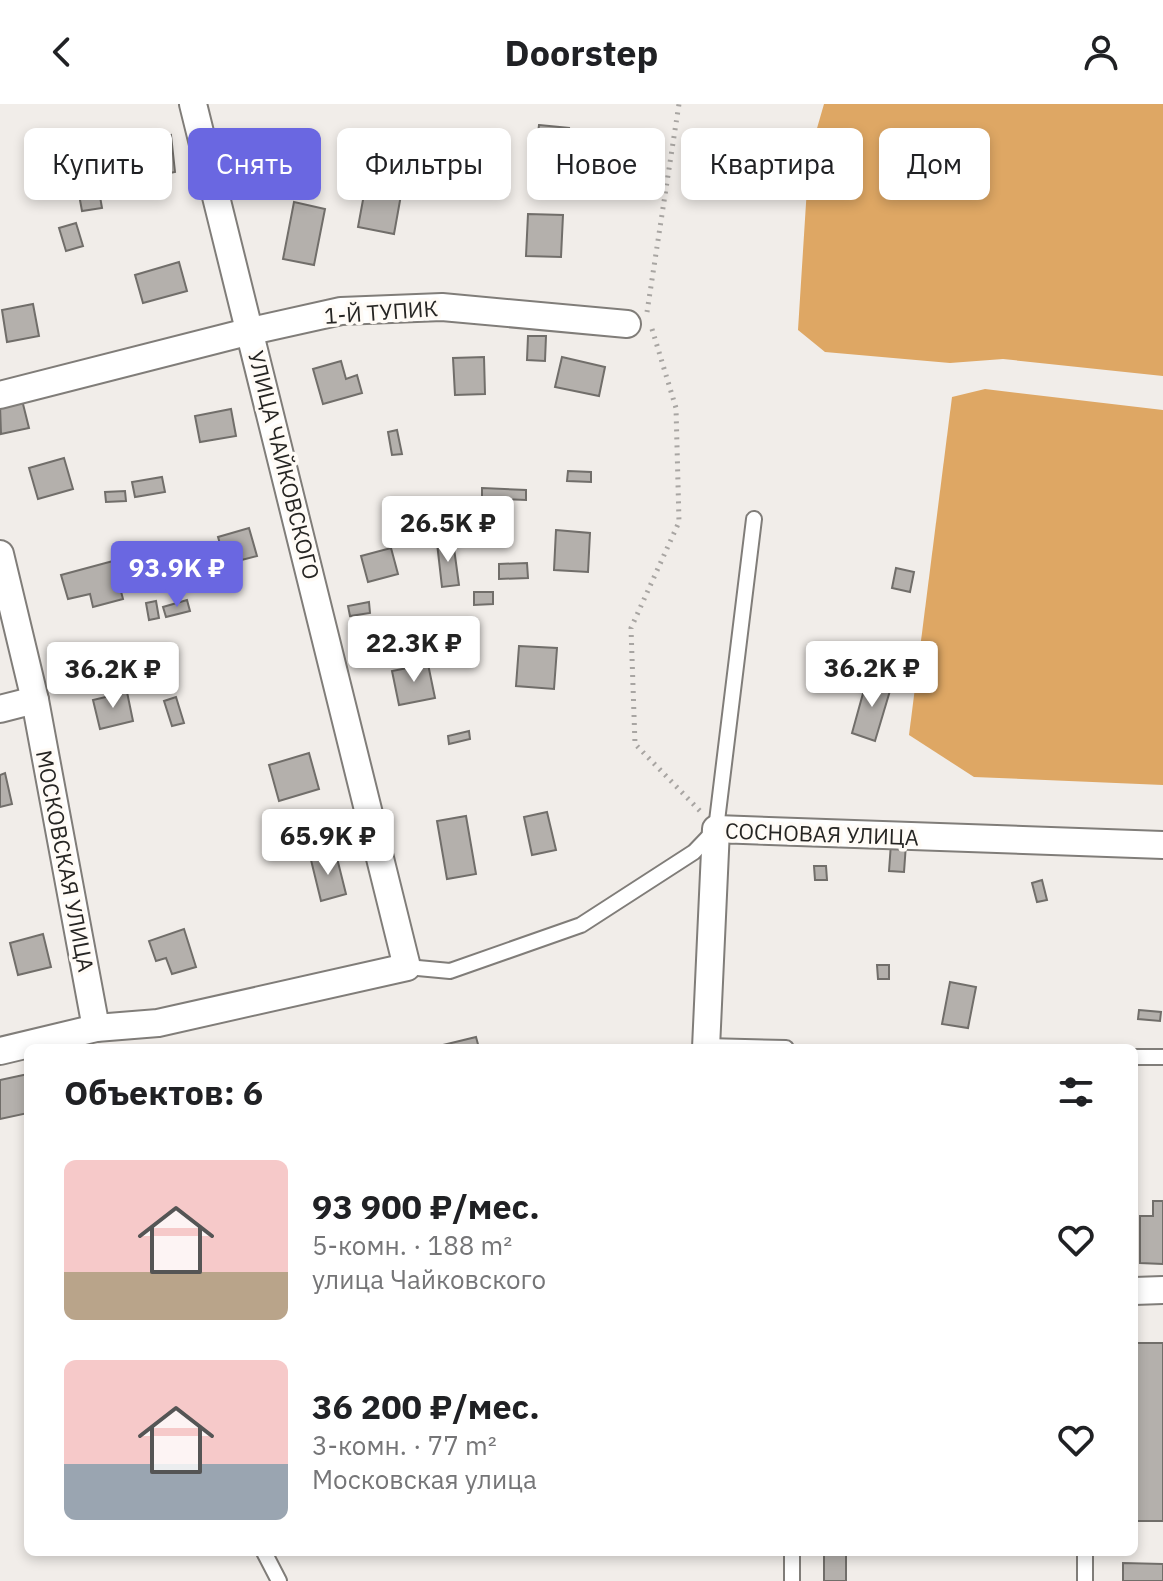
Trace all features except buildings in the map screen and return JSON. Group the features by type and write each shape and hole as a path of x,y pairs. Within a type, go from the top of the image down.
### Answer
{"street":[{"name":"УЛИЦА ЧАЙКОВСКОГО","path":"193,104 407,967"},
{"name":"1-Й ТУПИК","path":"0,395 341,311 442,307 637,318"},
{"name":"МОСКОВСКАЯ УЛИЦА","path":"0,554 35,700 96,1028"},
{"path":"0,709 35,700"},
{"name":"СОСНОВАЯ УЛИЦА","path":"716,829 1163,845"},
{"path":"706,1044 716,829"},
{"name":"СОСНОВАЯ УЛИЦА","path":"29,1044 96,1028 158,1023 407,967"},
{"name":"СОСНОВАЯ УЛИЦА","path":"0,1051 24,1045"},
{"path":"1138,1291 1163,1290"}],"lane":[{"path":"716,829 754,519"},
{"name":"СОСНОВАЯ УЛИЦА","path":"407,967 450,971 581,925 694,852 716,829"},
{"path":"1138,1057 1163,1057"},
{"path":"266,1556 279,1581"},
{"path":"792,1556 792,1581"},
{"path":"1085,1556 1085,1581"}],"path":[{"path":"679,104 637,318 676,408 679,522 631,628 635,744 716,829"}],"shaded area":[{"path":"824,104 1163,104 1163,376 1003,359 950,363 825,352 798,330 806,200 863,200 863,128 817,128"},
{"path":"985,389 1163,410 1163,785 974,777 909,735 952,397"}]}
